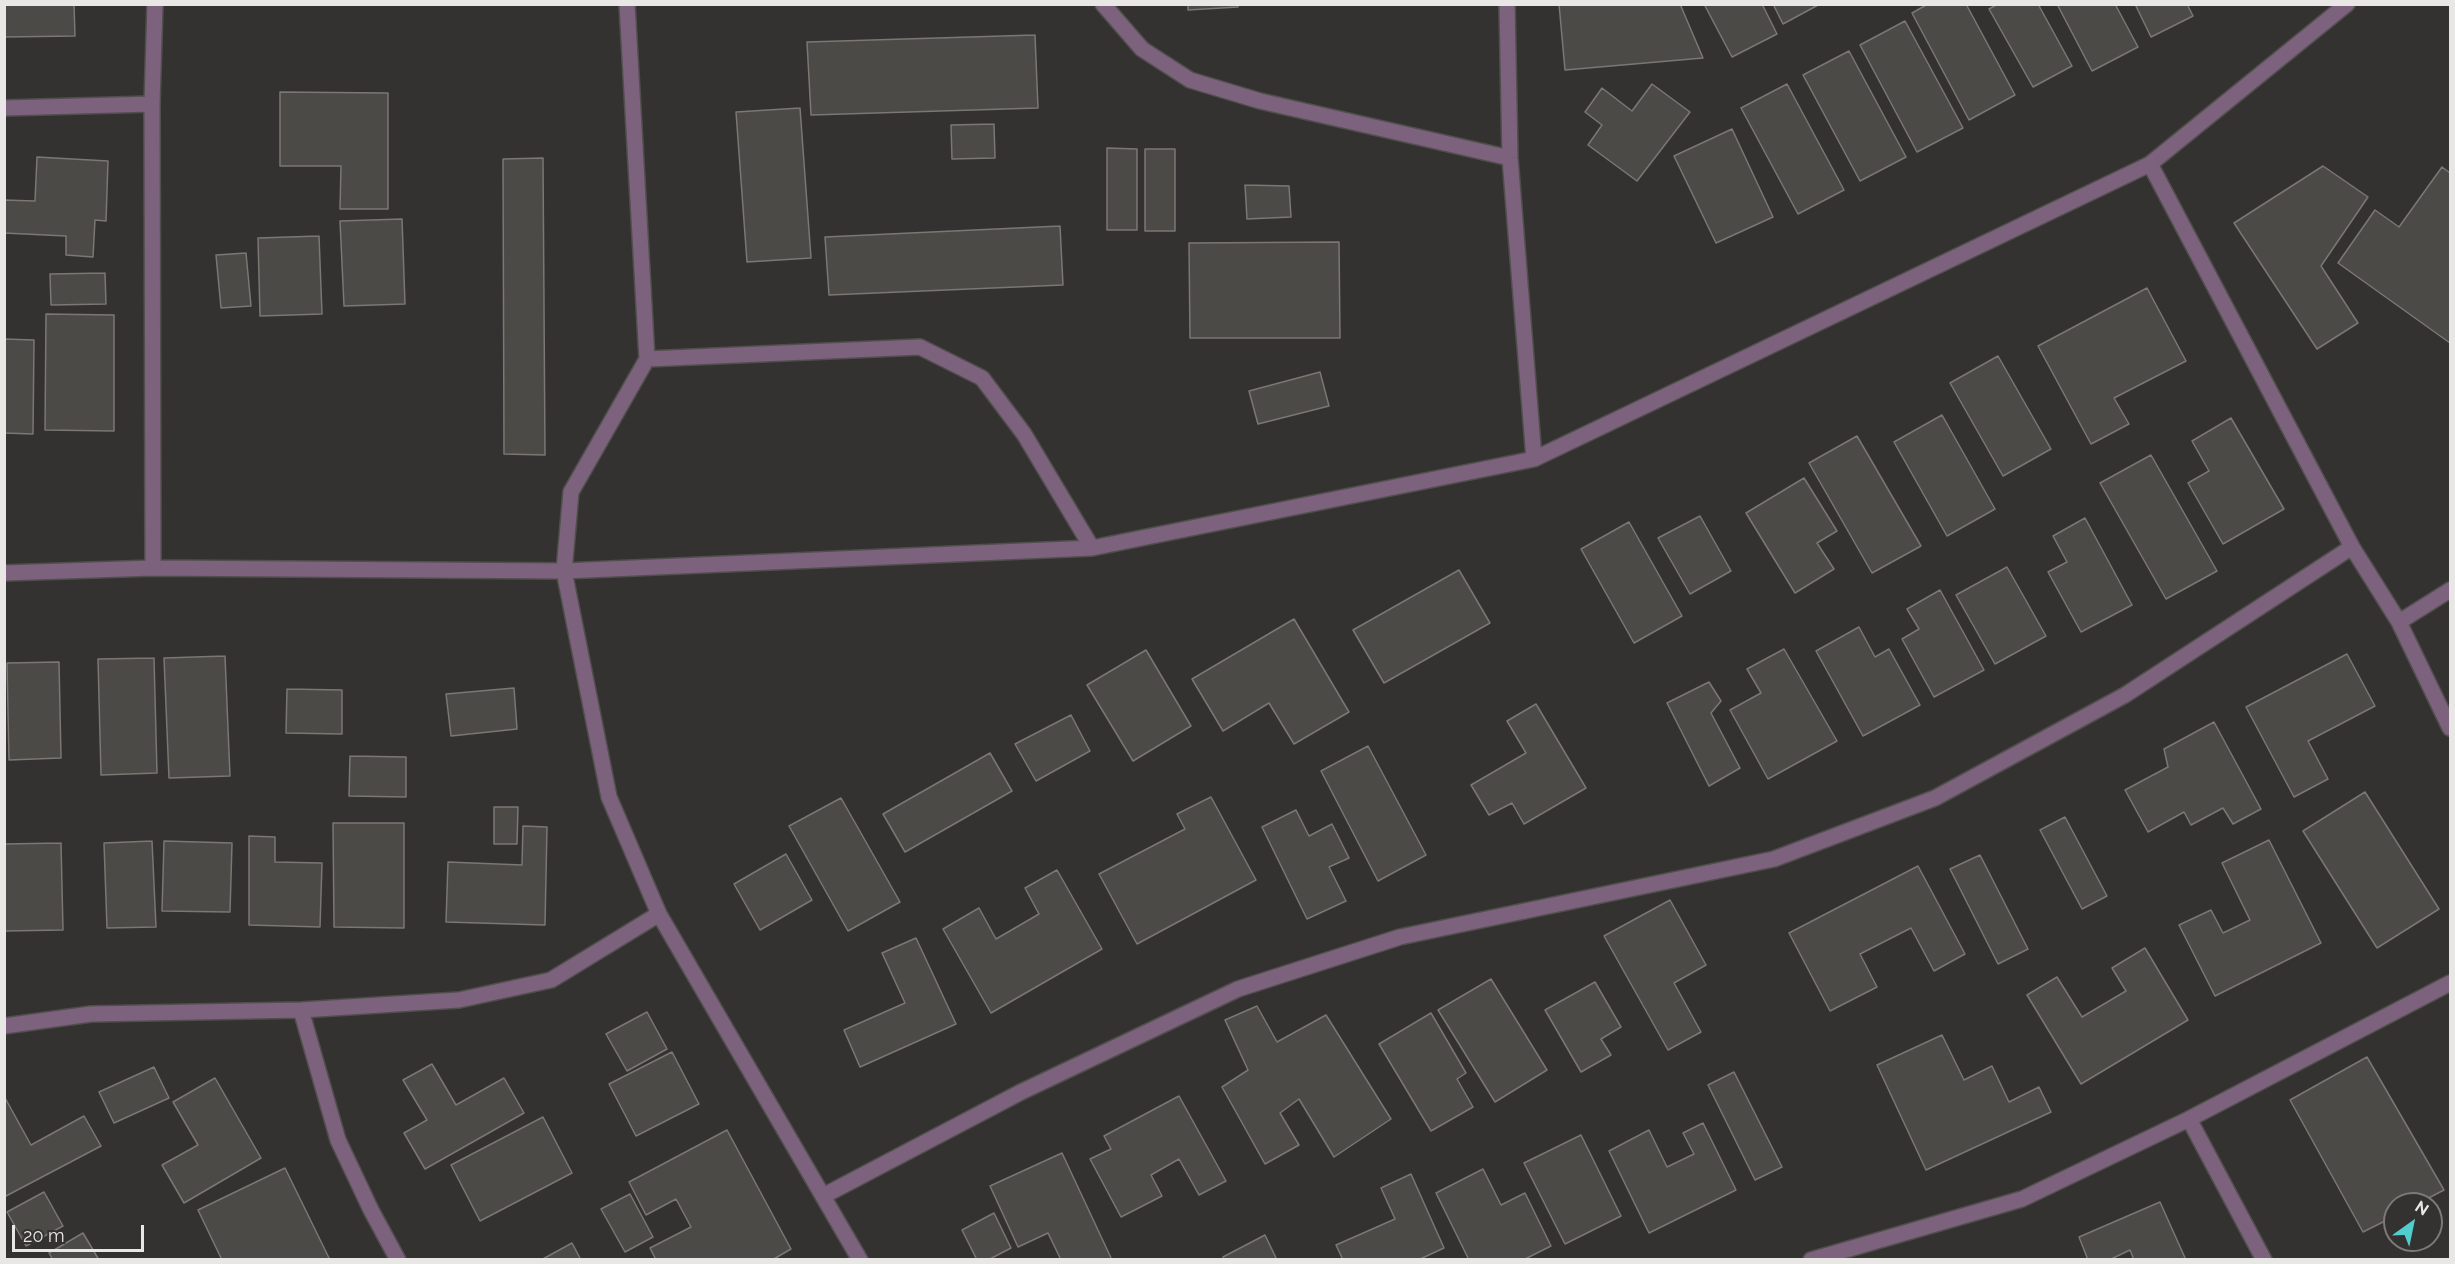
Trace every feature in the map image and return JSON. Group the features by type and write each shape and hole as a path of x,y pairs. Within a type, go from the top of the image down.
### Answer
{"street":[{"path":"153,568 152,104 155,4"},
{"path":"627,4 647,359 571,492 564,571 609,797 658,914 825,1195 860,1260"},
{"path":"1103,4 1142,49 1190,80 1260,101 1510,158"},
{"path":"1507,4 1510,158 1534,459"},
{"path":"4,573 153,568 564,571 1092,548 1534,459 2150,164 2347,4"},
{"path":"4,108 152,104"},
{"path":"2150,164 2352,547 2399,622 2451,728"},
{"path":"647,359 920,347 982,378 1024,434 1092,548"},
{"path":"825,1195 1021,1092 1238,989 1400,937 1774,859 1935,798 2125,695 2352,547"},
{"path":"2399,622 2451,590"},
{"path":"4,1026 91,1014 301,1010 459,1000 551,980 658,914"},
{"path":"1811,1260 1847,1254 2022,1199 2189,1119 2451,983"},
{"path":"301,1010 338,1140 398,1260"},
{"path":"2189,1119 2264,1260"}],"building":[{"path":"4,4 74,4 75,36 4,37"},
{"path":"1188,4 1238,4 1238,7 1188,10"},
{"path":"1559,4 1680,4 1703,58 1565,70"},
{"path":"1704,4 1762,4 1777,34 1732,57"},
{"path":"1773,4 1820,4 1783,24"},
{"path":"1928,4 1966,4 2015,95 1969,120 1912,13"},
{"path":"1998,4 2038,4 2072,66 2033,87 1989,9"},
{"path":"2057,4 2115,4 2138,47 2092,71"},
{"path":"2135,4 2187,4 2193,16 2151,37"},
{"path":"1905,21 1963,128 1917,152 1860,45"},
{"path":"1035,35 1038,108 811,115 807,42"},
{"path":"1849,51 1906,157 1860,181 1803,75"},
{"path":"1652,84 1690,112 1637,181 1588,145 1602,125 1585,112 1602,88 1632,111"},
{"path":"1787,84 1844,190 1798,214 1741,108"},
{"path":"280,92 388,93 388,209 340,209 341,166 280,166"},
{"path":"800,108 811,258 747,262 736,112"},
{"path":"994,124 995,158 952,159 951,125"},
{"path":"1732,129 1773,217 1716,243 1674,156"},
{"path":"1107,148 1137,149 1137,230 1107,230"},
{"path":"1145,149 1175,149 1175,231 1145,231"},
{"path":"37,157 108,161 106,221 95,220 93,257 66,255 66,236 4,233 4,200 35,201"},
{"path":"543,158 545,455 504,454 503,159"},
{"path":"2323,166 2368,197 2321,266 2358,323 2317,349 2234,223"},
{"path":"2442,167 2450,173 2450,343 2338,263 2375,210 2399,227"},
{"path":"1245,185 1289,186 1291,217 1247,219"},
{"path":"402,219 405,304 344,306 340,221"},
{"path":"1060,226 1063,285 829,295 825,237"},
{"path":"319,236 322,314 260,316 258,238"},
{"path":"1339,242 1340,338 1190,338 1189,243"},
{"path":"246,253 251,306 221,308 216,255"},
{"path":"105,273 106,304 51,305 50,274"},
{"path":"2147,288 2186,361 2114,398 2129,424 2091,444 2038,346"},
{"path":"46,314 114,315 114,431 45,430"},
{"path":"4,339 34,340 33,434 4,433"},
{"path":"1998,356 2051,449 2003,476 1950,383"},
{"path":"1320,372 1329,406 1258,424 1249,391"},
{"path":"1942,415 1995,509 1947,536 1894,442"},
{"path":"2231,418 2284,509 2223,544 2188,483 2209,471 2192,441"},
{"path":"1857,436 1921,546 1872,573 1809,463"},
{"path":"2151,455 2217,571 2166,599 2100,483"},
{"path":"1804,478 1837,531 1817,543 1834,569 1795,593 1746,513"},
{"path":"1700,516 1731,571 1690,594 1658,538"},
{"path":"2085,518 2132,605 2081,632 2048,572 2067,562 2053,536"},
{"path":"1629,522 1682,616 1634,643 1581,549"},
{"path":"2007,567 2046,636 1995,664 1956,595"},
{"path":"1459,570 1490,623 1384,683 1353,630"},
{"path":"1940,590 1984,670 1934,697 1902,639 1919,629 1907,609"},
{"path":"1294,619 1349,712 1294,744 1269,703 1223,731 1192,679"},
{"path":"1859,627 1875,657 1889,649 1920,705 1863,736 1816,651"},
{"path":"1784,649 1837,741 1768,779 1730,710 1761,693 1747,669"},
{"path":"1146,650 1191,726 1133,761 1087,685"},
{"path":"2347,654 2375,706 2308,741 2328,779 2294,797 2246,707"},
{"path":"225,656 230,776 169,778 164,658"},
{"path":"154,658 157,773 101,775 98,659"},
{"path":"59,662 61,758 9,760 7,663"},
{"path":"1709,682 1721,701 1711,713 1740,768 1709,786 1667,703"},
{"path":"514,688 517,729 451,736 446,694"},
{"path":"287,689 342,690 342,734 286,733"},
{"path":"1536,704 1586,788 1524,824 1512,803 1489,815 1471,785 1526,753 1507,721"},
{"path":"1071,715 1090,751 1036,781 1015,744"},
{"path":"2214,722 2261,809 2233,824 2223,808 2191,825 2184,812 2148,832 2125,790 2168,767 2164,749"},
{"path":"1368,746 1426,855 1378,881 1321,771"},
{"path":"990,753 1012,791 905,852 883,814"},
{"path":"350,756 406,757 406,797 349,796"},
{"path":"2365,792 2439,909 2377,948 2303,831"},
{"path":"1211,797 1256,880 1137,944 1099,874 1185,829 1177,814"},
{"path":"841,798 900,902 848,931 789,826"},
{"path":"494,807 518,807 517,844 494,844"},
{"path":"1296,810 1309,836 1332,824 1349,858 1329,867 1346,901 1307,919 1262,827"},
{"path":"2065,817 2107,896 2082,909 2040,830"},
{"path":"333,823 404,823 404,928 334,927"},
{"path":"523,826 547,827 545,925 446,922 448,862 522,865"},
{"path":"249,836 275,837 275,862 322,863 320,927 249,925"},
{"path":"2269,840 2321,943 2215,996 2179,925 2211,910 2223,933 2250,920 2222,863"},
{"path":"152,841 156,927 107,928 104,843"},
{"path":"164,841 232,843 230,912 162,911"},
{"path":"61,843 63,930 4,931 4,844"},
{"path":"786,854 812,900 760,930 734,884"},
{"path":"1980,855 2028,949 1998,964 1950,869"},
{"path":"1918,866 1965,954 1934,971 1911,928 1860,954 1877,987 1830,1011 1789,933"},
{"path":"1057,870 1102,949 991,1013 943,929 979,908 996,939 1039,914 1025,888"},
{"path":"1670,900 1706,965 1674,983 1701,1032 1668,1050 1604,936"},
{"path":"916,938 956,1024 860,1067 844,1030 905,1003 882,953"},
{"path":"2145,948 2188,1020 2081,1084 2027,995 2057,977 2082,1017 2126,991 2112,968"},
{"path":"1491,979 1547,1070 1495,1102 1438,1010"},
{"path":"1595,982 1621,1027 1601,1039 1611,1055 1581,1072 1545,1010"},
{"path":"1257,1006 1277,1042 1326,1015 1391,1119 1334,1157 1299,1099 1280,1113 1299,1145 1265,1164 1222,1087 1248,1070 1225,1020"},
{"path":"647,1012 667,1049 627,1071 606,1034"},
{"path":"1431,1013 1466,1073 1457,1079 1473,1107 1431,1131 1379,1044"},
{"path":"1942,1035 1964,1080 1992,1066 2009,1102 2039,1087 2051,1112 1926,1170 1877,1065"},
{"path":"672,1052 699,1104 636,1136 609,1084"},
{"path":"2367,1057 2444,1190 2440,1192 2383,1192 2383,1222 2363,1232 2290,1100"},
{"path":"432,1064 456,1105 504,1078 524,1113 425,1169 404,1133 427,1120 403,1080"},
{"path":"154,1067 169,1098 114,1123 99,1092"},
{"path":"1734,1072 1782,1167 1755,1180 1708,1085"},
{"path":"215,1078 261,1158 184,1203 162,1165 198,1145 173,1102"},
{"path":"4,1096 31,1145 84,1116 101,1146 6,1196 4,1193"},
{"path":"1179,1096 1226,1181 1199,1195 1179,1159 1151,1175 1162,1196 1121,1217 1090,1159 1111,1149 1104,1136"},
{"path":"543,1117 572,1173 480,1221 451,1165"},
{"path":"1703,1123 1736,1190 1649,1233 1609,1151 1649,1130 1667,1167 1694,1154 1683,1133"},
{"path":"727,1130 791,1249 772,1260 656,1260 650,1248 691,1227 676,1199 646,1215 629,1182"},
{"path":"1581,1135 1621,1216 1565,1244 1524,1163"},
{"path":"1062,1153 1112,1260 1061,1260 1048,1233 1018,1247 990,1186"},
{"path":"285,1168 330,1260 222,1260 198,1210"},
{"path":"1483,1169 1501,1205 1525,1193 1551,1246 1523,1260 1469,1260 1436,1193"},
{"path":"1411,1174 1444,1248 1418,1260 1343,1260 1336,1245 1395,1219 1381,1188"},
{"path":"44,1192 63,1226 26,1246 7,1212"},
{"path":"630,1194 653,1237 625,1252 601,1209"},
{"path":"2160,1202 2186,1260 2134,1260 2130,1250 2109,1260 2088,1260 2079,1237"},
{"path":"994,1213 1011,1248 988,1260 977,1260 962,1230"},
{"path":"83,1233 99,1260 53,1260 49,1253"},
{"path":"1265,1235 1277,1260 1224,1260 1223,1257"},
{"path":"572,1243 581,1260 541,1260"}]}
